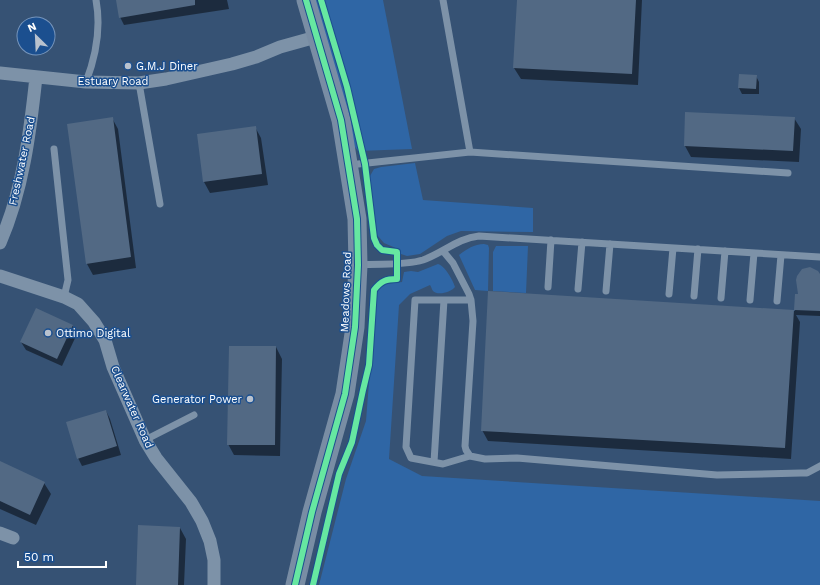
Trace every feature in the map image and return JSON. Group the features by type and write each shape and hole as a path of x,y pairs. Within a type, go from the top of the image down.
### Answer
{"street":[{"name":"Meadows Road","path":"295,585 312,512 345,394 355,327 358,265 357,219 341,120 306,0"},
{"name":"Estuary Road","path":"0,73 86,82 139,83 166,79 232,64 256,57 280,47 316,37"},
{"name":"Freshwater Road","path":"0,243 16,199 23,168 29,136 36,77"},
{"name":"Clearwater Road","path":"0,276 64,297 78,304 94,322 105,340 114,367 145,440 156,458 191,502 202,521 210,541 214,560 214,585"},
{"path":"0,532 13,538"}],"lane":[{"path":"86,82 92,68 98,37 96,0"},
{"path":"443,0 470,152"},
{"path":"139,83 160,204"},
{"path":"54,149 68,280 64,297"},
{"path":"348,165 470,152 788,173"},
{"path":"358,265 424,260 462,240 488,236 820,257"},
{"path":"548,287 551,240"},
{"path":"578,289 582,242"},
{"path":"606,290 610,244"},
{"path":"669,294 673,248"},
{"path":"694,296 698,249"},
{"path":"443,251 453,264 471,300 473,321 465,446 470,456"},
{"path":"721,298 725,251"},
{"path":"750,300 754,253"},
{"path":"777,301 781,255"},
{"path":"471,300 414,300 406,447 411,458 443,464 470,456 485,459 517,458 717,474 807,473 820,466"},
{"path":"434,462 444,300"},
{"path":"145,440 194,415"}],"shaded area":[{"path":"310,0 383,0 412,149 358,151 355,147"},
{"path":"415,163 423,200 533,208 533,232 461,231 447,236 420,254 407,256 401,254 398,249 384,243 377,235 370,176 374,169"},
{"path":"484,244 488,245 489,248 488,291 475,290 459,255 474,246"},
{"path":"496,246 528,246 526,293 493,291 493,252"},
{"path":"438,264 446,270 455,287 448,292 438,293 433,291 430,285 410,294 399,305 389,459 422,476 820,501 820,585 319,585 346,479 366,421 376,291 384,284 402,282 404,272 418,272"}],"building":[{"path":"116,0 195,0 195,5 119,18"},
{"path":"517,0 636,0 632,74 513,68"},
{"path":"739,74 757,75 756,89 738,88"},
{"path":"685,112 795,117 793,151 684,146"},
{"path":"113,117 131,257 86,264 67,124"},
{"path":"256,126 262,174 203,182 197,134"},
{"path":"810,267 818,271 820,274 820,311 794,310 795,294 798,294 796,280 797,276 802,269"},
{"path":"488,291 794,310 785,448 481,431"},
{"path":"36,308 73,325 57,359 20,342"},
{"path":"229,346 276,346 275,445 227,445"},
{"path":"106,410 117,446 77,459 66,422"},
{"path":"0,461 45,482 30,515 0,501"},
{"path":"138,525 180,527 178,585 136,585"}],"cycle path":[{"path":"295,585 312,512 345,394 355,327 358,265 357,219 341,120 306,0"},
{"path":"313,585 339,474 352,442 369,365 374,290 384,281 397,279 397,252 382,250 377,245 374,238 365,164 347,87 321,0"}],"place":[{"name":"G.M.J Diner","path":"128,66"},
{"name":"Ottimo Digital","path":"48,333"},
{"name":"Generator Power","path":"250,399"}]}
